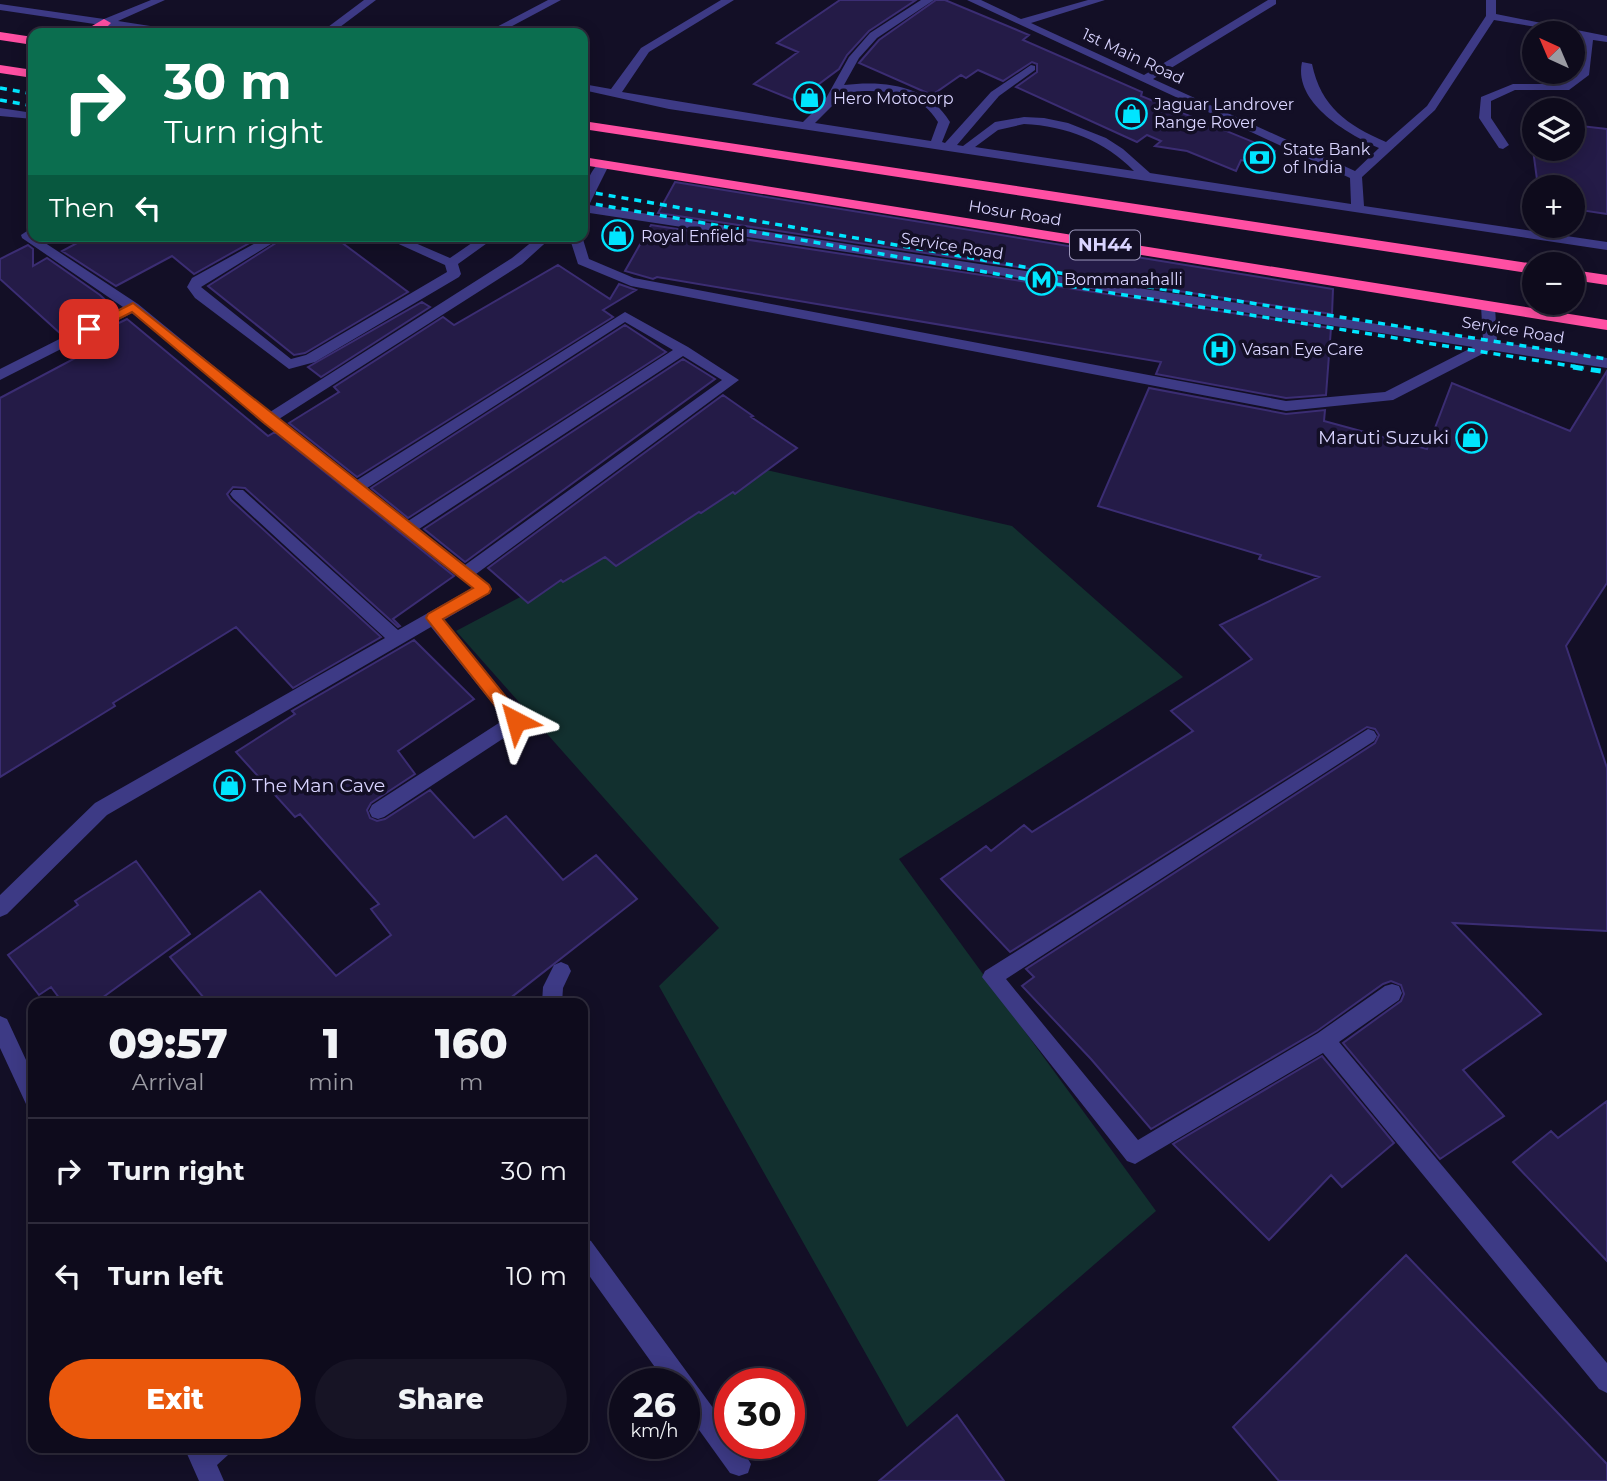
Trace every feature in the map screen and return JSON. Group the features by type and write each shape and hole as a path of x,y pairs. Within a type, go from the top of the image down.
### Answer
{"highway":[{"path":"96,28 104,23"},
{"path":"0,36 28,40"},
{"path":"0,69 28,73"},
{"name":"Hosur Road","path":"588,126 1522,268"},
{"name":"Hosur Road","path":"588,163 1607,325"},
{"path":"1585,277 1607,280"}],"street":[{"path":"104,23 160,0"},
{"path":"332,28 371,0"},
{"path":"501,28 556,0"},
{"path":"614,94 645,50 729,0"},
{"path":"805,126 830,102 848,65 873,34 929,0"},
{"name":"1st Main Road","path":"972,0 1356,176"},
{"path":"1021,22 1100,0"},
{"path":"1358,210 1356,176 1431,108 1491,16 1491,0"},
{"path":"1145,79 1272,2"},
{"path":"0,7 140,28"},
{"path":"1491,16 1607,39"},
{"path":"1503,145 1485,118 1485,99 1513,87 1565,88 1583,75 1588,36"},
{"path":"1306,64 1311,89 1325,107 1356,134 1385,148"},
{"path":"941,147 995,94 1031,68"},
{"path":"836,90 858,86 878,87 896,90 923,101 941,114 944,122 941,147"},
{"path":"588,87 669,105 1607,246"},
{"path":"0,111 28,116"},
{"path":"965,150 990,129 1005,122 1050,123 1081,132 1110,146 1132,160 1147,178"},
{"path":"588,196 603,165"},
{"name":"Service Road","path":"588,207 1607,363"},
{"path":"0,908 101,808 484,589 269,419 133,307 37,242"},
{"path":"267,242 197,281 194,287 200,295 289,364 310,359 446,282 455,271 451,263 401,242"},
{"path":"451,263 482,242"},
{"path":"269,419 517,261 540,242"},
{"path":"577,242 583,261 631,282 1286,406 1388,397 1490,344 1488,306"},
{"path":"0,375 133,307"},
{"path":"356,488 625,316 732,380 465,574"},
{"path":"407,529 683,350"},
{"path":"238,494 397,639"},
{"path":"379,811 516,721 433,618"},
{"path":"1368,736 992,976 1135,1153 1325,1040 1392,993"},
{"path":"552,998 553,987 561,971"},
{"path":"0,1026 28,1086"},
{"path":"1325,1040 1607,1381"},
{"path":"588,1256 669,1368"},
{"path":"700,1411 738,1464"}],"green space":[{"path":"762,469 1012,526 1183,677 899,859 1156,1211 907,1427 659,986 719,928 456,631"}],"building":[{"path":"840,0 916,0 869,31 847,55 839,69 796,101 754,84 798,52 777,43"},
{"path":"936,0 945,0 1029,35 1023,40 1142,92 1141,96 1275,151 1270,165 1241,160 1236,171 1187,151 1155,146 1161,141 1147,135 1137,142 1016,87 1037,72 1037,64 1032,62 1003,81 978,70 966,78 961,75 932,95 859,63 879,40"},
{"path":"1585,126 1607,129 1607,214 1585,211 1585,175 1536,175 1535,161 1585,161"},
{"path":"675,182 1333,289 1332,314 658,213"},
{"path":"651,225 1331,328 1326,395 1286,398 1156,374 1161,362 657,277 653,279 625,271"},
{"path":"79,242 251,242 194,274 172,256 116,286 62,251"},
{"path":"278,242 341,242 408,292 305,353 294,355 208,286"},
{"path":"28,245 33,249 33,266 47,258 114,308 62,335 0,279 0,259"},
{"path":"558,265 610,299 619,284 636,290 603,310 613,317 357,477 289,423 339,392 334,387 443,317 454,325"},
{"path":"422,302 430,307 321,377 308,367"},
{"path":"127,319 268,436 275,432 454,576 393,619 400,626 398,627 245,488 233,487 227,494 231,500 381,637 293,688 236,627 0,777 0,398 83,354 74,345"},
{"path":"625,325 666,352 408,518 371,488"},
{"path":"683,359 715,379 465,562 424,529"},
{"path":"1607,371 1607,583 1566,646 1607,768 1607,931 1453,923 1541,1014 1463,1070 1504,1116 1440,1159 1343,1043 1401,1001 1404,994 1401,985 1391,981 1317,1031 1151,1129 1091,1059 1022,986 1034,977 1026,969 1375,743 1379,735 1375,729 1367,727 1010,952 941,879 986,846 991,851 1024,825 1032,832 1193,731 1171,711 1252,659 1220,625 1319,577 1259,559 1261,555 1098,506 1149,388 1286,414 1325,410 1324,421 1427,449 1452,383 1570,431"},
{"path":"723,395 797,448 735,494 733,492 699,512 616,566 605,557 563,582 561,580 528,603 488,568"},
{"path":"414,640 474,699 398,751 415,774 371,803 367,810 370,818 377,821 385,819 430,790 474,838 506,816 563,880 596,855 637,899 510,998 204,998 170,957 260,891 336,976 391,935 371,909 379,904 300,814 295,817 236,752 295,714 292,711"},
{"path":"136,861 190,934 102,998 59,998 51,987 39,995 8,955 78,905 75,901"},
{"path":"1322,1056 1394,1143 1342,1187 1331,1175 1269,1240 1173,1144"},
{"path":"1607,1101 1607,1261 1513,1162 1551,1131 1558,1138"},
{"path":"1406,1255 1607,1464 1607,1481 1279,1481 1233,1427"},
{"path":"957,1415 1004,1481 879,1481"}],"railway":[{"path":"0,88 28,93"},
{"path":"0,100 28,105"},
{"path":"588,192 1047,271 1607,359"},
{"path":"588,203 1043,282 1584,368"},
{"path":"1573,367 1607,372"}],"place":[{"name":"Hero Motocorp","path":"810,98"},
{"name":"Jaguar Landrover Range Rover","path":"1131,113"},
{"name":"State Bank of India","path":"1260,158"},
{"name":"Royal Enfield","path":"618,236"},
{"name":"Bommanahalli","path":"1041,279"},
{"name":"Vasan Eye Care","path":"1219,349"},
{"name":"Maruti Suzuki","path":"1472,437"},
{"name":"The Man Cave","path":"229,785"}],"route":[{"path":"89,329 133,307 269,419 484,589 433,618 516,721"}]}
